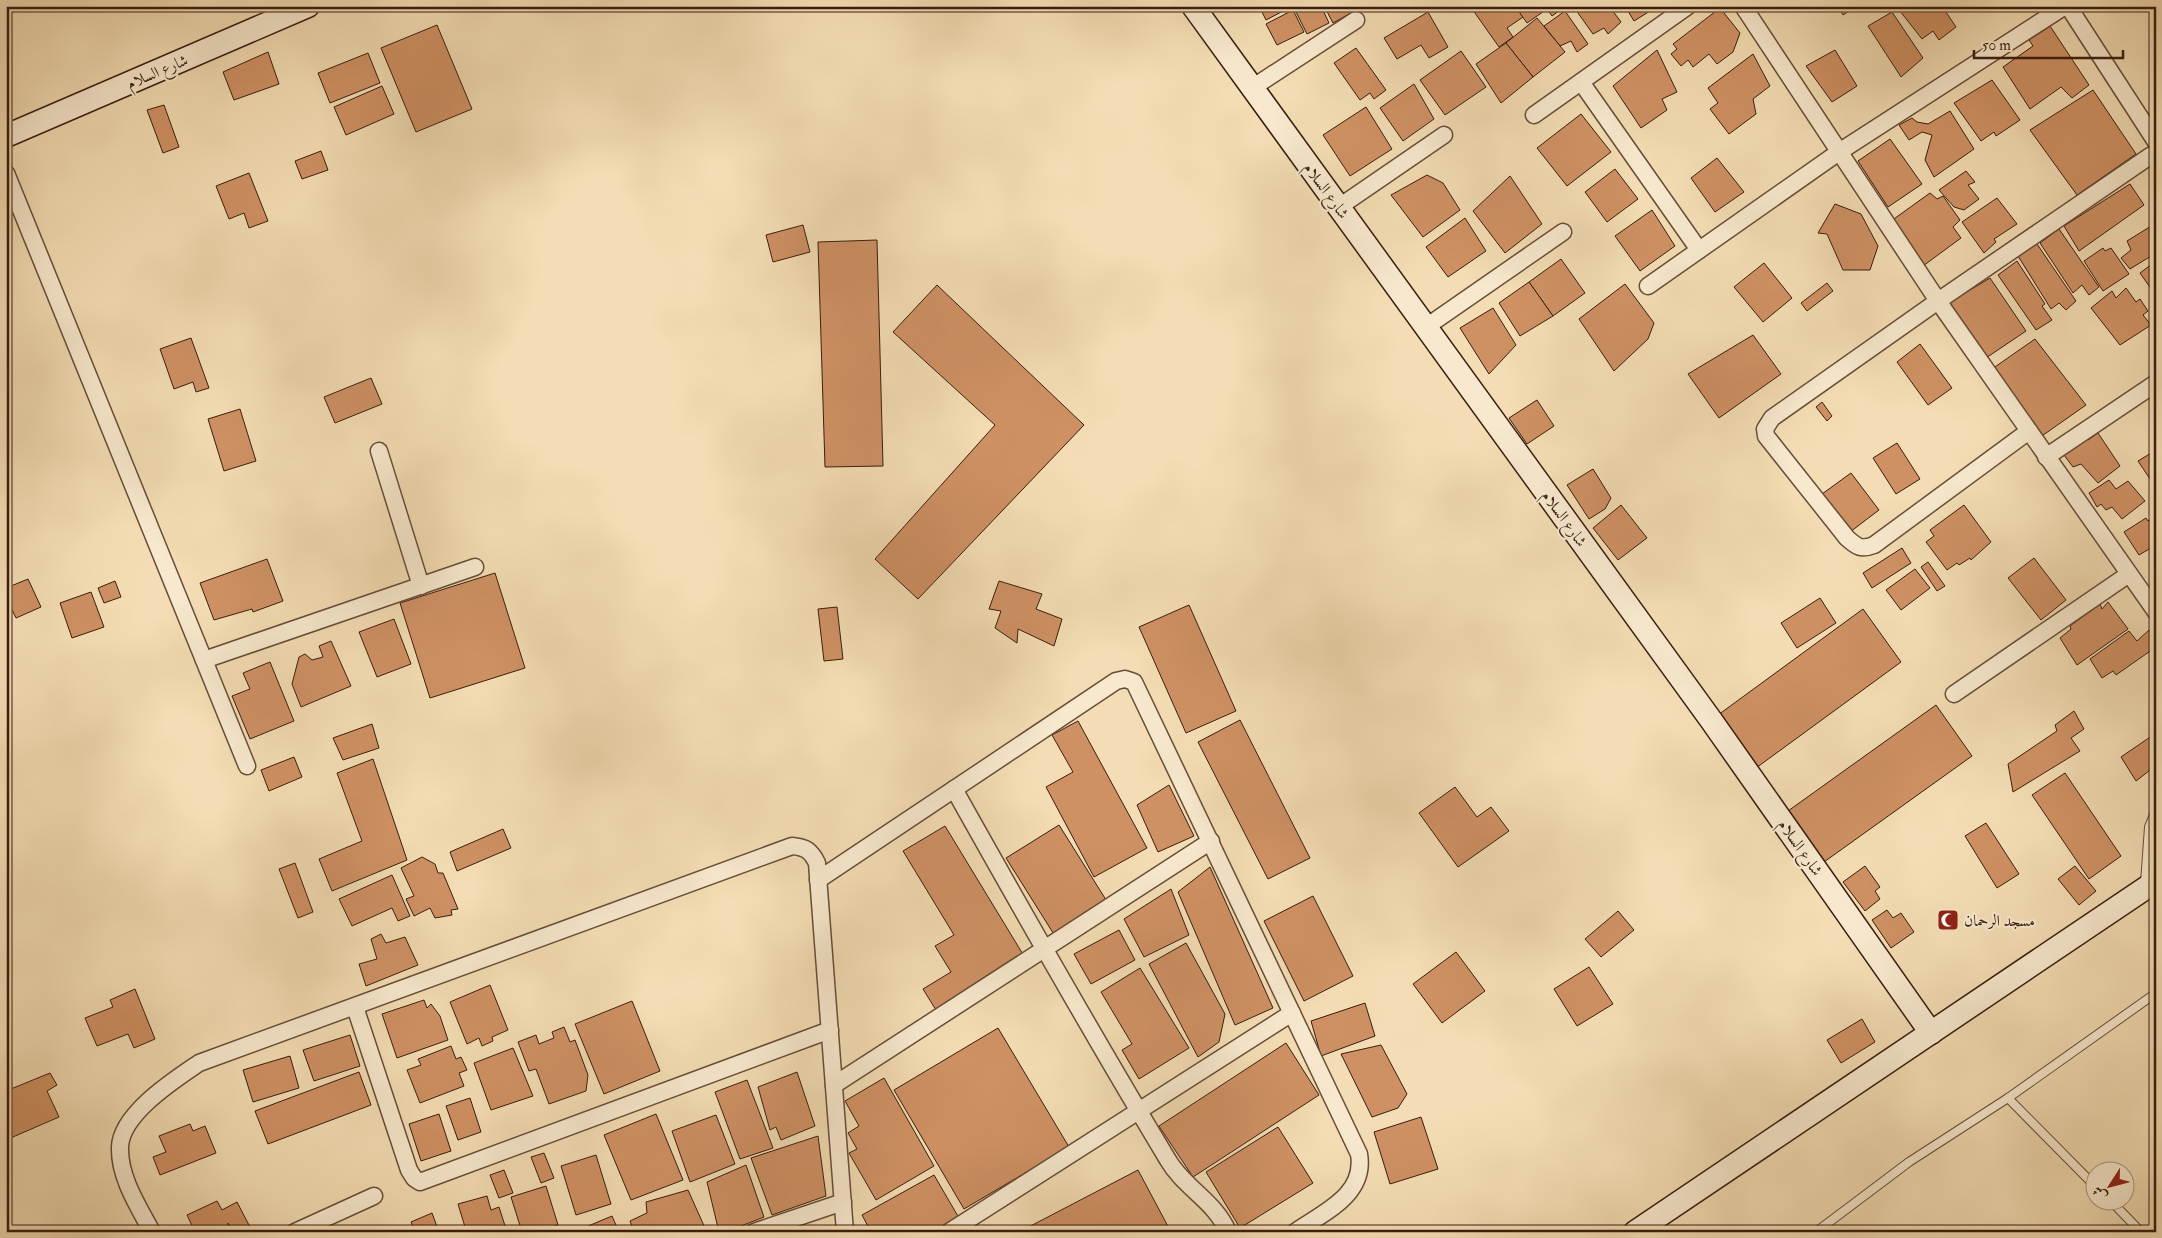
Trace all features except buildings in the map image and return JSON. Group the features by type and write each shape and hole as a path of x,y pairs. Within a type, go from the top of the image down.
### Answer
{"main road":[{"name":"شارع السلام","path":"6,136 308,6"},
{"name":"شارع السلام","path":"1199,8 1252,88 1712,720 1931,1033"},
{"path":"1635,1232 2150,885"}],"street":[{"path":"1534,115 1688,6"},
{"path":"1742,6 1938,301 2156,612"},
{"path":"1648,286 1839,152 2066,6 2156,142"},
{"path":"1252,88 1356,20"},
{"path":"1581,82 1699,250"},
{"path":"1339,207 1444,135"},
{"path":"2029,432 1874,545 1866,548 1858,547 1847,538 1766,436 1765,429 1772,418 1938,301 2142,161 2156,155"},
{"path":"6,173 247,766"},
{"path":"1426,326 1563,232"},
{"path":"2046,456 2156,383"},
{"path":"379,451 421,586"},
{"path":"204,660 475,567"},
{"path":"1954,694 2129,574"},
{"path":"818,880 1116,681 1125,679 1137,686 1355,1145 1360,1163 1360,1173 1352,1190 1295,1232"},
{"path":"954,789 1044,950 1169,1162 1216,1210 1228,1232"},
{"path":"834,1085 1211,842"},
{"path":"152,1232 132,1196 124,1174 120,1147 122,1134 142,1106 199,1063 792,846 804,847 811,852 817,863 845,1232"},
{"path":"355,1007 409,1170 414,1178 420,1182 830,1030"},
{"path":"949,1232 1292,1013"},
{"path":"295,1232 374,1196"},
{"path":"754,1232 843,1202"}],"lane":[{"path":"2150,885 2149,827 2156,810"},
{"path":"1816,1232 1910,1162 2008,1098 2156,993"},
{"path":"2008,1098 2084,1175"},
{"path":"2119,1210 2140,1232"}],"place":[{"name":"مسجد الرحمان","path":"1948,920"}]}
